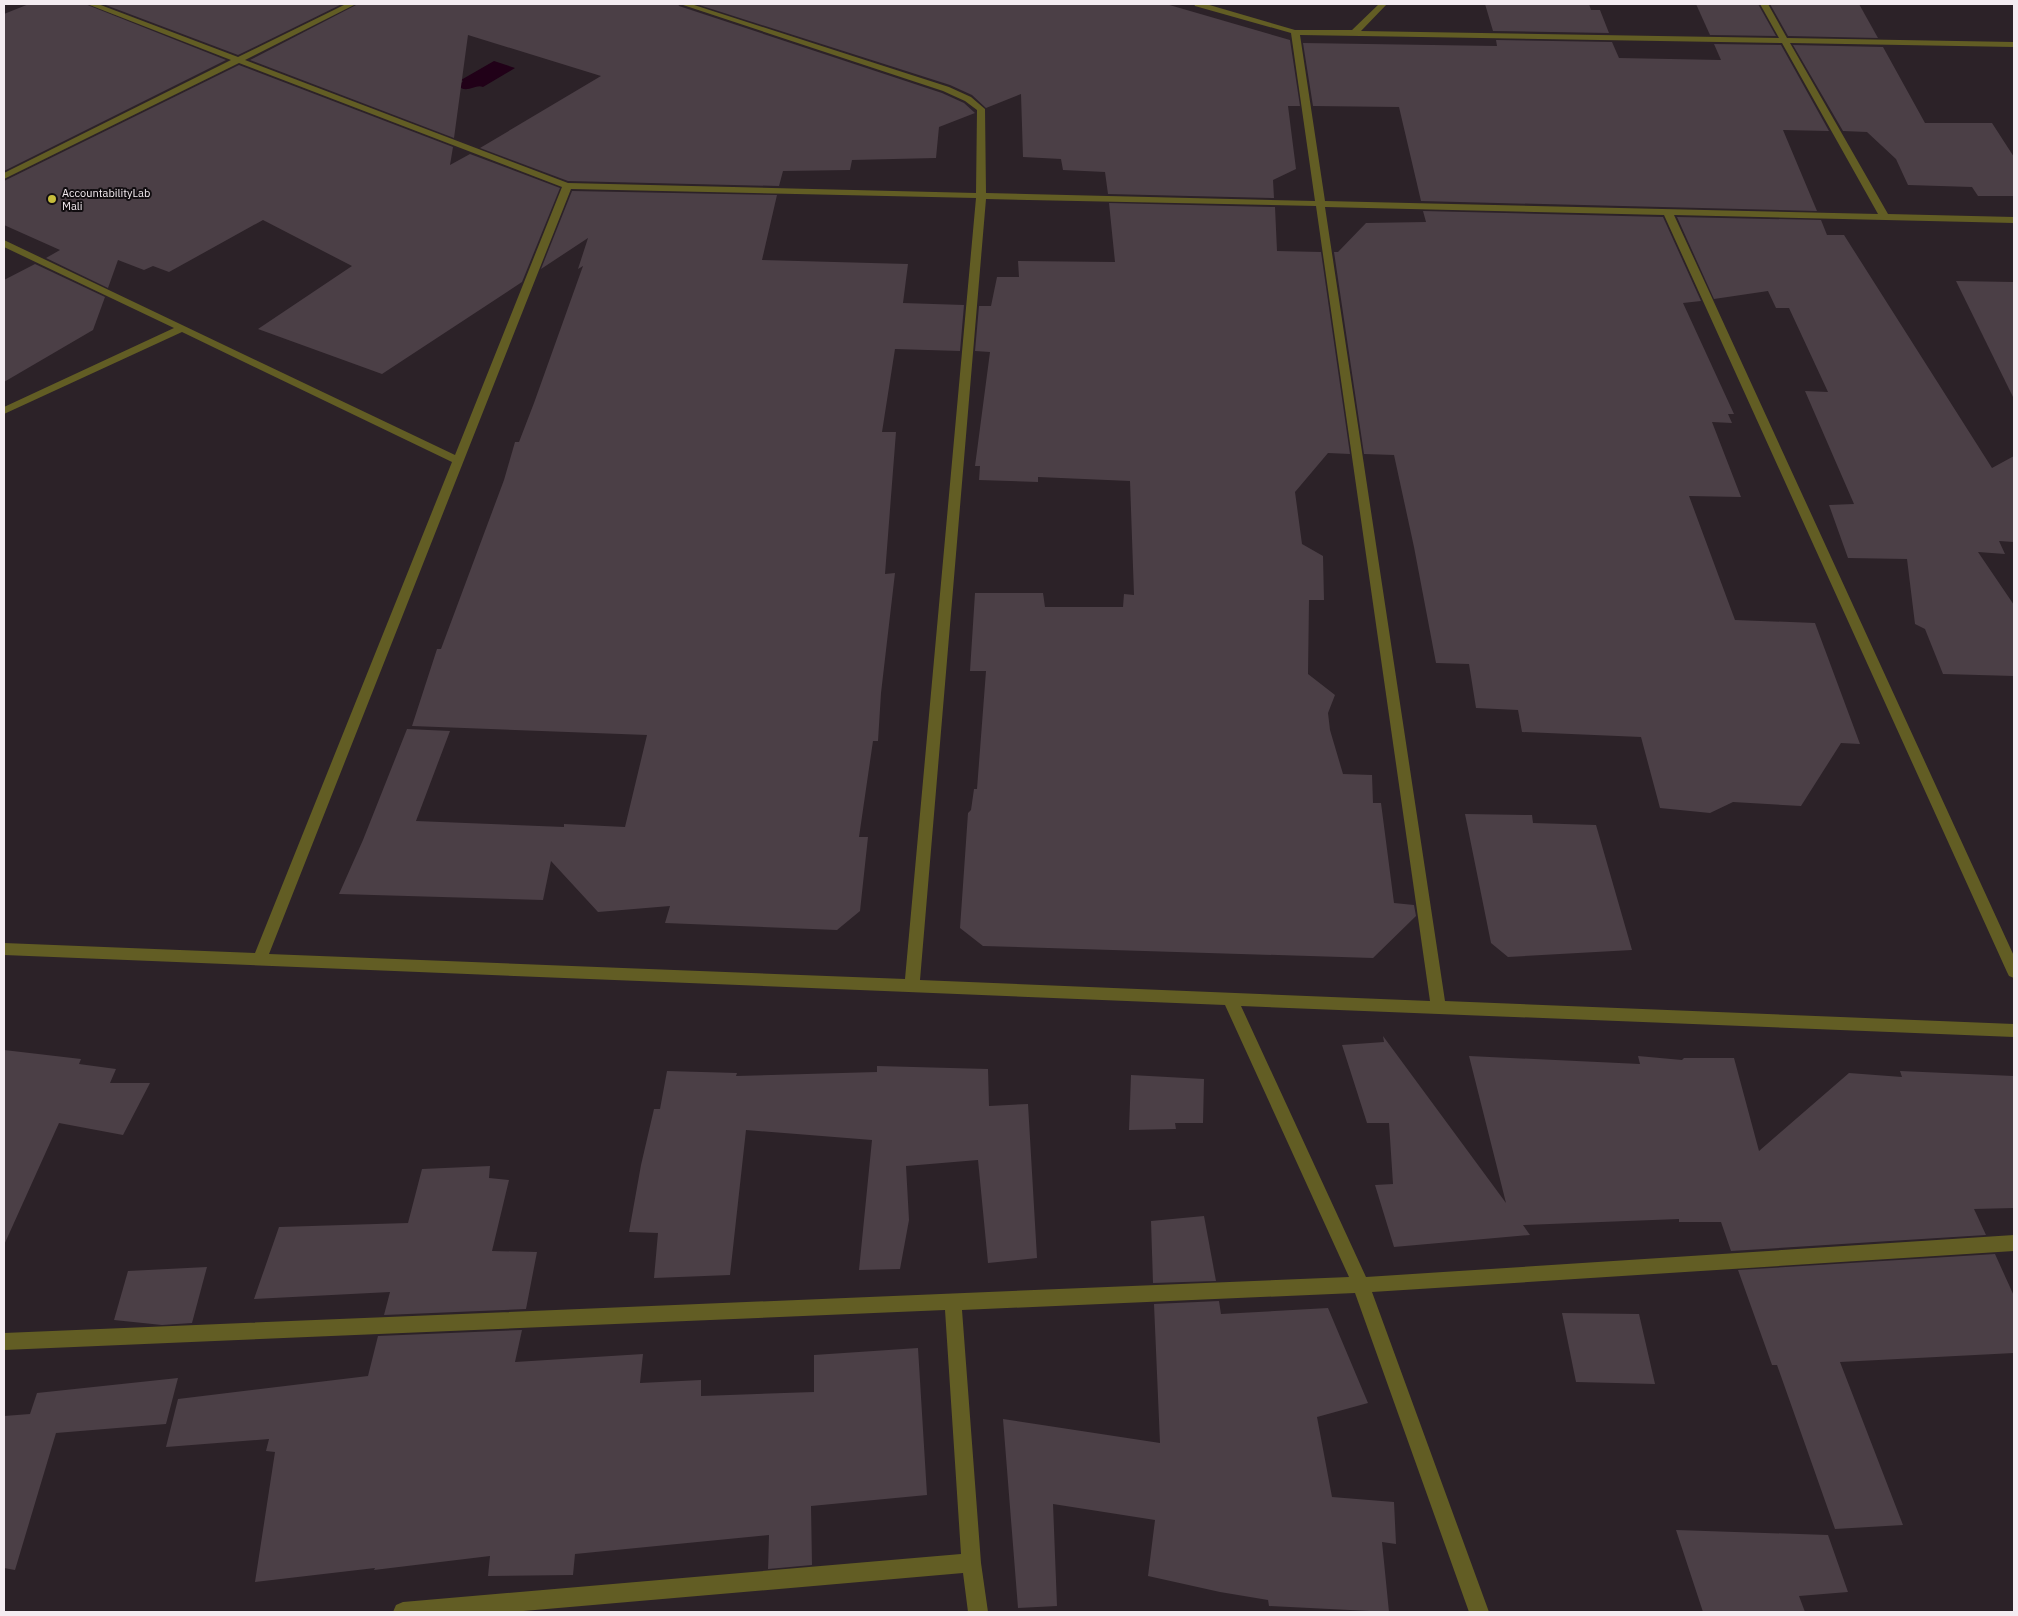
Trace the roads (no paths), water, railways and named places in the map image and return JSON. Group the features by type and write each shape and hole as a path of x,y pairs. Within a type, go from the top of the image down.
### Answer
{"street":[{"path":"91,4 567,186 2014,220"},
{"path":"4,176 352,4"},
{"path":"684,4 946,89 968,99 981,110 981,196 912,986"},
{"path":"1198,4 1295,32 2014,44"},
{"path":"1355,32 1383,4"},
{"path":"1764,4 1885,217"},
{"path":"1295,32 1438,1007"},
{"path":"260,959 567,186"},
{"path":"1668,212 2014,972"},
{"path":"4,243 458,461"},
{"path":"4,411 183,328"},
{"path":"4,949 2014,1031"},
{"path":"1230,999 1362,1285 1479,1612"},
{"path":"4,1340 1362,1285 2014,1244"},
{"path":"953,1302 971,1563 978,1612"},
{"path":"414,1612 971,1563"}],"place":[{"name":"AccountabilityLab Mali","path":"52,199"}]}
